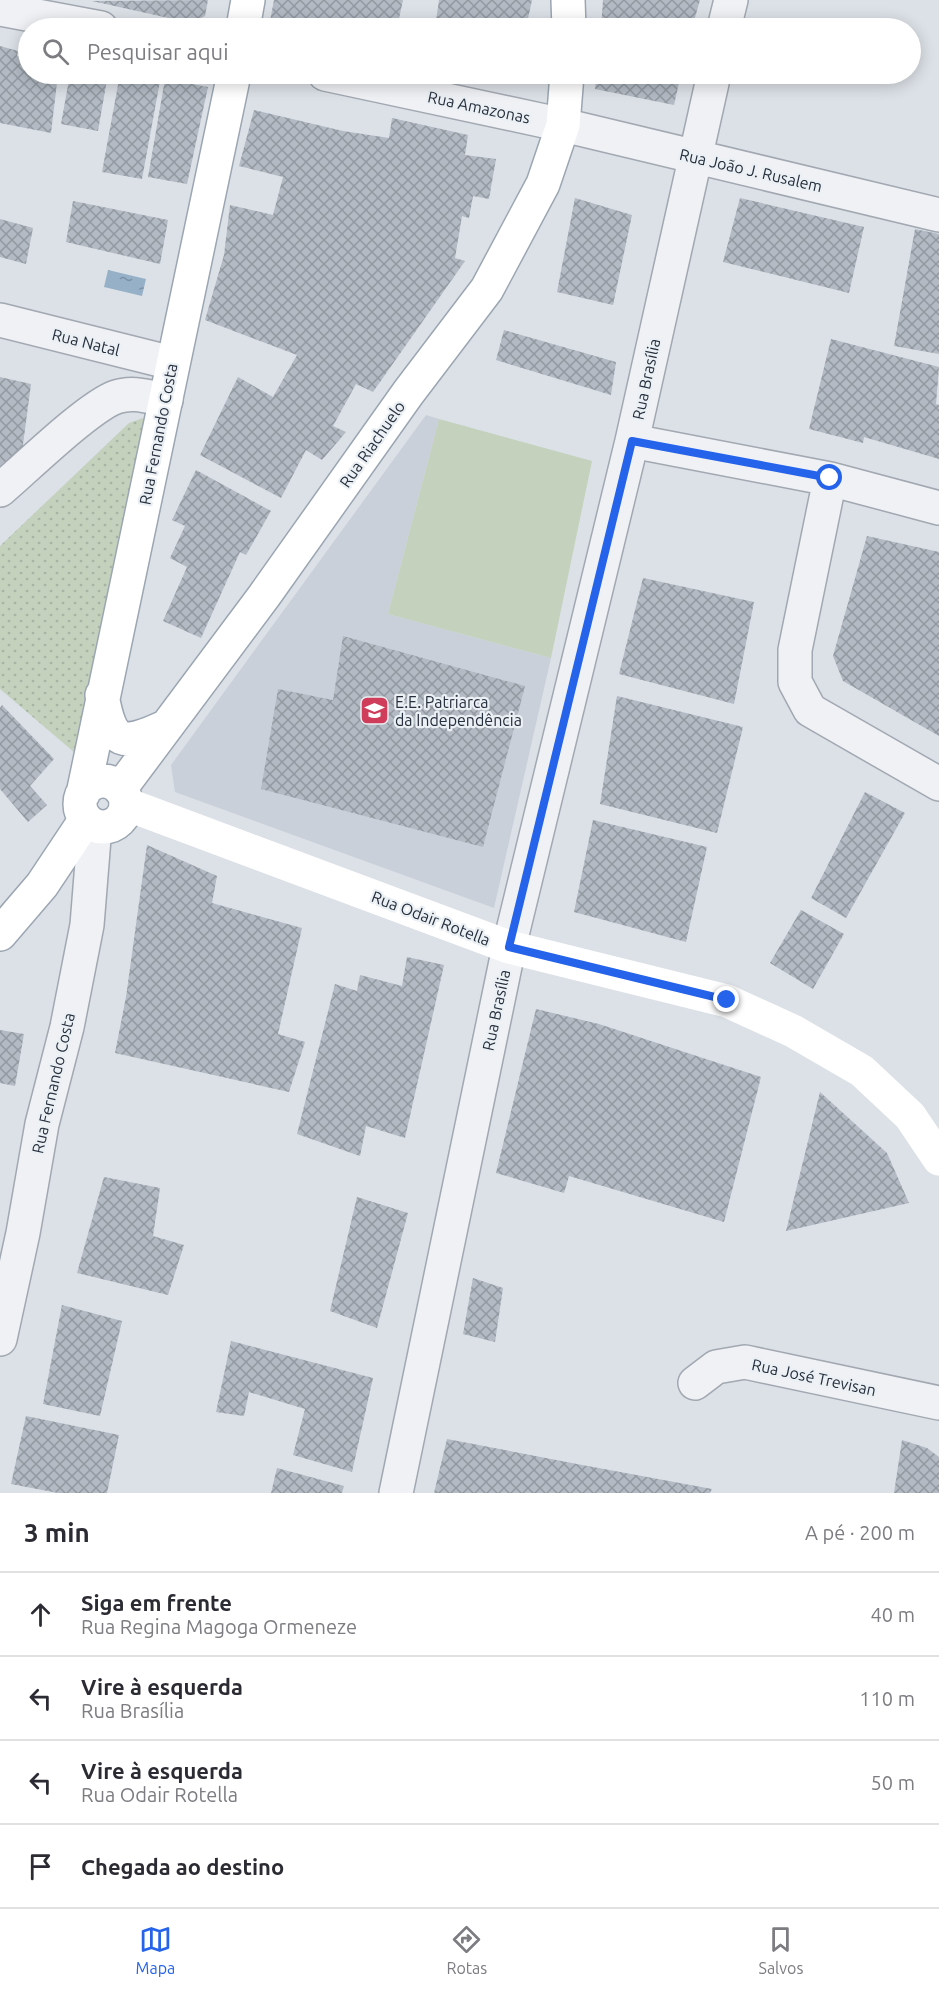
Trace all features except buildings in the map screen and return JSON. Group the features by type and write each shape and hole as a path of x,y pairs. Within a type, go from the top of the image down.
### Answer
{"main road":[{"path":"245,18 248,0"},
{"path":"568,0 569,18"},
{"name":"Rua Fernando Costa","path":"88,813 102,693 232,84"},
{"name":"Rua Riachuelo","path":"123,796 167,726 408,393 487,290 543,184 563,125 566,84"},
{"path":"102,693 107,721 112,732 124,739 139,739 167,726"},
{"name":"Rua Odair Rotella","path":"88,813 87,788 100,781 115,784 123,796 509,947 727,1000 794,1031 862,1071 910,1116 939,1158"},
{"path":"0,934 42,885 88,813"}],"street":[{"path":"726,18 731,0"},
{"path":"0,9 48,18"},
{"name":"Rua Amazonas","path":"372,84 563,125"},
{"name":"Rua Brasília","path":"396,1493 509,947 632,441 712,84"},
{"name":"Rua João J. Rusalem","path":"563,125 939,215"},
{"name":"Rua Natal","path":"0,320 172,363"},
{"path":"0,490 97,408 116,397 138,394 166,400"},
{"path":"632,441 830,478 939,508"},
{"path":"830,478 795,650 795,682 810,710 939,784"},
{"name":"Rua Fernando Costa","path":"0,1339 23,1233 42,1124 67,1027 87,925 88,813"},
{"name":"Rua José Trevisan","path":"695,1383 716,1367 746,1362 939,1403"}],"shaded area":[{"name":"E.E. Patriarca da Independência","path":"426,415 439,419 388,614 551,658 494,908 175,792 171,765"}],"green space":[{"path":"143,418 147,426 75,753 0,689 0,546 129,423"},
{"path":"439,419 592,461 551,658 388,614"}],"water":[{"path":"108,270 146,279 142,296 104,287"}],"place":[{"name":"E.E. Patriarca da Independência","path":"374,711"}],"route":[{"path":"727,1000 509,947 632,441 830,478"}]}
